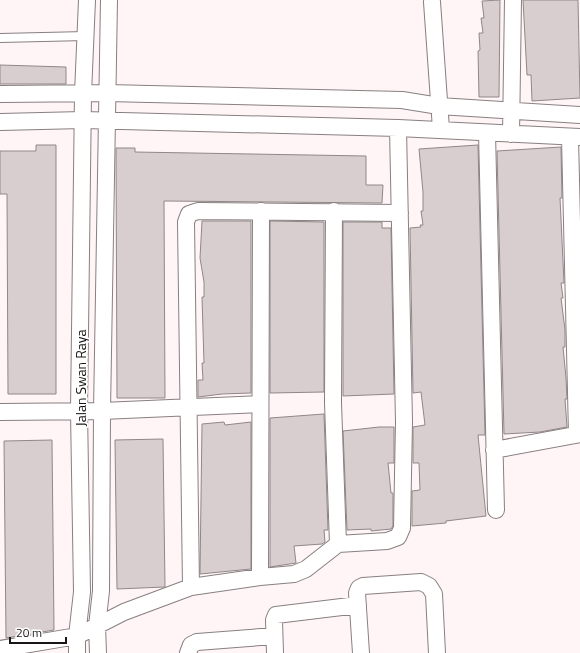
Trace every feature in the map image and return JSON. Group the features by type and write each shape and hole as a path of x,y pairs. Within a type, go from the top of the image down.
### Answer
{"street":[{"name":"Jalan Swan Raya","path":"77,653 77,636 82,592 79,411 83,94 87,0"},
{"name":"Jalan Swan Raya","path":"98,653 97,626 100,591 109,0"},
{"path":"511,134 510,111 513,0"},
{"path":"432,2 441,129"},
{"path":"0,94 107,93 402,100 439,106 580,115"},
{"path":"288,98 288,125"},
{"path":"0,122 107,120 441,129 487,133 575,137 578,434 494,450"},
{"path":"0,649 77,636 124,612 191,587 260,576 294,574 306,569 338,544 387,541 398,537 402,528 404,422 398,128"},
{"path":"487,133 496,510"},
{"path":"191,587 187,408 186,222 189,214 198,211 334,211 400,213"},
{"path":"260,576 261,211"},
{"path":"334,211 334,403 338,544"},
{"path":"0,412 102,411 260,404"},
{"path":"361,653 357,593 359,588 363,586 421,582 429,586 434,594 437,653"},
{"path":"275,653 274,620 276,615 358,605"},
{"path":"188,653 191,645 197,642 274,636"}],"lane":[{"path":"0,38 86,36"}],"building":[{"path":"500,0 499,97 479,97 479,33 483,33 481,18 484,18 482,1"},
{"path":"523,0 578,0 580,98 532,101 531,75 527,75"},
{"path":"0,65 66,67 66,84 0,84"},
{"path":"36,145 56,145 56,394 8,394 7,194 0,194 0,151 36,151"},
{"path":"478,145 485,435 478,435 486,516 446,521 446,523 412,526 412,491 420,490 419,463 413,463 413,427 425,425 421,392 413,393 410,228 421,227 420,225 423,225 421,211 423,211 423,192 419,149"},
{"path":"561,147 562,198 560,198 564,283 561,283 563,298 561,298 565,330 565,347 563,347 566,378 567,399 565,399 567,427 540,432 504,434 497,151"},
{"path":"116,148 135,148 135,152 366,156 366,185 383,185 382,203 164,201 165,398 117,398"},
{"path":"202,221 251,221 251,393 198,397 198,380 203,380 202,363 204,363 202,297 204,297 204,282 200,258"},
{"path":"270,221 324,222 324,392 270,393"},
{"path":"343,222 382,222 382,228 391,228 394,394 343,396"},
{"path":"324,414 328,530 324,530 325,542 322,544 294,546 296,563 270,567 270,418"},
{"path":"224,422 225,425 251,422 251,569 200,574 202,424"},
{"path":"394,427 394,463 388,463 391,493 393,493 393,526 391,529 371,531 371,529 347,530 343,431"},
{"path":"163,439 165,587 117,589 115,440"},
{"path":"52,440 54,630 6,638 4,441"}]}
